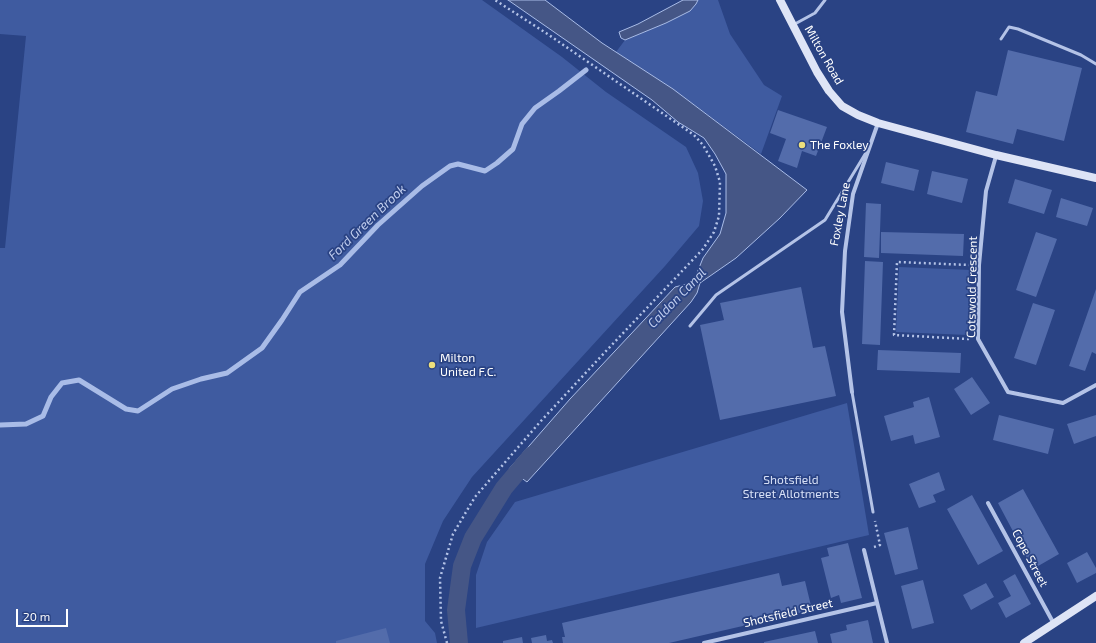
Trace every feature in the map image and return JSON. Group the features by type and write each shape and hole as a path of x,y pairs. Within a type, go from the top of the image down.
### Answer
{"street":[{"name":"Milton Road","path":"780,0 829,91 842,106 858,115 878,123"},
{"name":"Foxley Lane","path":"852,392 842,312 845,251 853,194 878,123"},
{"path":"878,123 996,155 1096,178"},
{"name":"Cotswold Crescent","path":"996,155 986,191 979,265 978,339 1008,392 1063,403 1096,385"},
{"name":"Cope Street","path":"988,503 1054,624"},
{"path":"864,550 887,643"},
{"path":"1024,643 1096,596"},
{"name":"Shotsfield Street","path":"704,643 877,603"}],"lane":[{"path":"793,25 815,13 825,0"},
{"path":"1001,39 1009,27 1018,28 1081,55 1096,64"},
{"path":"690,326 716,295 825,220 870,146"},
{"path":"852,392 873,512"}],"path":[{"path":"447,643 442,621 440,578 453,534 475,497 607,350 703,249 714,232 719,216 720,182 715,166 703,145 694,135 552,37 495,0"},
{"path":"978,339 894,336 897,262 979,265"},
{"path":"864,550 880,545 873,512"}],"green space":[{"path":"0,0 482,0 562,57 606,92 686,147 698,173 703,201 699,226 665,266 472,477 443,521 425,564 425,621 435,633 437,643 0,643 0,248 5,248 26,36 0,34"},
{"path":"698,0 718,0 730,34 764,85 782,96 761,154 673,89 616,52 625,40 690,11"},
{"path":"899,267 971,270 968,335 896,332"},
{"name":"Shotsfield Street Allotments","path":"847,403 869,535 476,628 476,575 487,542 515,502"}],"water":[{"path":"508,0 545,0 602,43 673,89 807,190 780,218 736,258 700,283 697,293 691,302 527,482 509,469 570,399 675,287 691,283 703,258 720,234 726,213 726,174 704,138 678,122 652,100"},
{"path":"683,0 698,0 690,11 666,23 625,40 621,38 619,32 638,24"}],"building":[{"path":"1008,50 1082,68 1064,141 1017,129 1013,144 966,132 976,91 997,96"},
{"name":"The Foxley","path":"778,110 827,127 816,156 802,151 797,168 778,161 786,139 770,133"},
{"path":"886,162 919,170 914,191 881,183"},
{"path":"932,171 968,179 962,203 927,194"},
{"path":"1015,179 1052,190 1044,214 1008,203"},
{"path":"1061,198 1093,208 1087,226 1056,217"},
{"path":"866,203 881,204 879,258 864,257"},
{"path":"881,232 964,234 963,256 881,253"},
{"path":"1036,232 1057,239 1036,297 1016,290"},
{"path":"865,261 883,262 880,345 862,344"},
{"path":"801,287 813,348 825,346 836,396 720,420 700,325 724,320 720,303"},
{"path":"1096,289 1096,354 1092,352 1085,371 1069,366"},
{"path":"1033,303 1055,310 1036,365 1014,358"},
{"path":"878,350 961,353 960,373 877,370"},
{"path":"972,377 990,403 971,415 954,389"},
{"path":"929,397 940,437 915,444 913,435 891,441 884,416 914,407 913,402"},
{"path":"999,415 1054,429 1048,454 993,440"},
{"path":"1096,415 1096,436 1074,444 1067,424"},
{"path":"939,472 945,490 933,495 936,502 919,508 909,484"},
{"path":"1023,489 1059,554 1033,569 998,503"},
{"path":"972,495 1003,551 978,565 947,509"},
{"path":"908,527 918,569 895,575 884,533"},
{"path":"848,543 862,598 841,603 839,595 831,598 821,558 829,556 827,548"},
{"path":"1087,552 1096,568 1096,573 1077,583 1067,563"},
{"path":"779,573 782,586 805,581 812,610 669,643 563,643 562,637 565,637 562,623"},
{"path":"1015,574 1031,604 1006,618 998,603 1011,596 1003,581"},
{"path":"923,580 934,623 912,629 901,586"},
{"path":"986,583 994,597 971,610 963,595"},
{"path":"868,620 873,643 832,643 830,634 847,630 846,625"},
{"path":"386,628 390,643 336,643 336,641"},
{"path":"815,631 818,643 764,643 764,642"},
{"path":"546,635 547,641 552,640 553,643 532,643 531,638"},
{"path":"522,637 523,643 503,643 503,641"}],"waterway":[{"name":"Ford Green Brook","path":"0,425 26,424 43,416 51,397 62,383 79,380 126,409 138,411 172,389 201,379 227,373 262,348 300,292 340,265 378,225 422,186 450,166 458,164 485,171 497,163 513,149 522,124 535,108 586,70"},
{"name":"Caldon Canal","path":"459,643 456,610 462,566 473,538 504,488 532,455"}],"place":[{"name":"The Foxley","path":"802,145"},
{"name":"Milton United F.C.","path":"432,365"}]}
